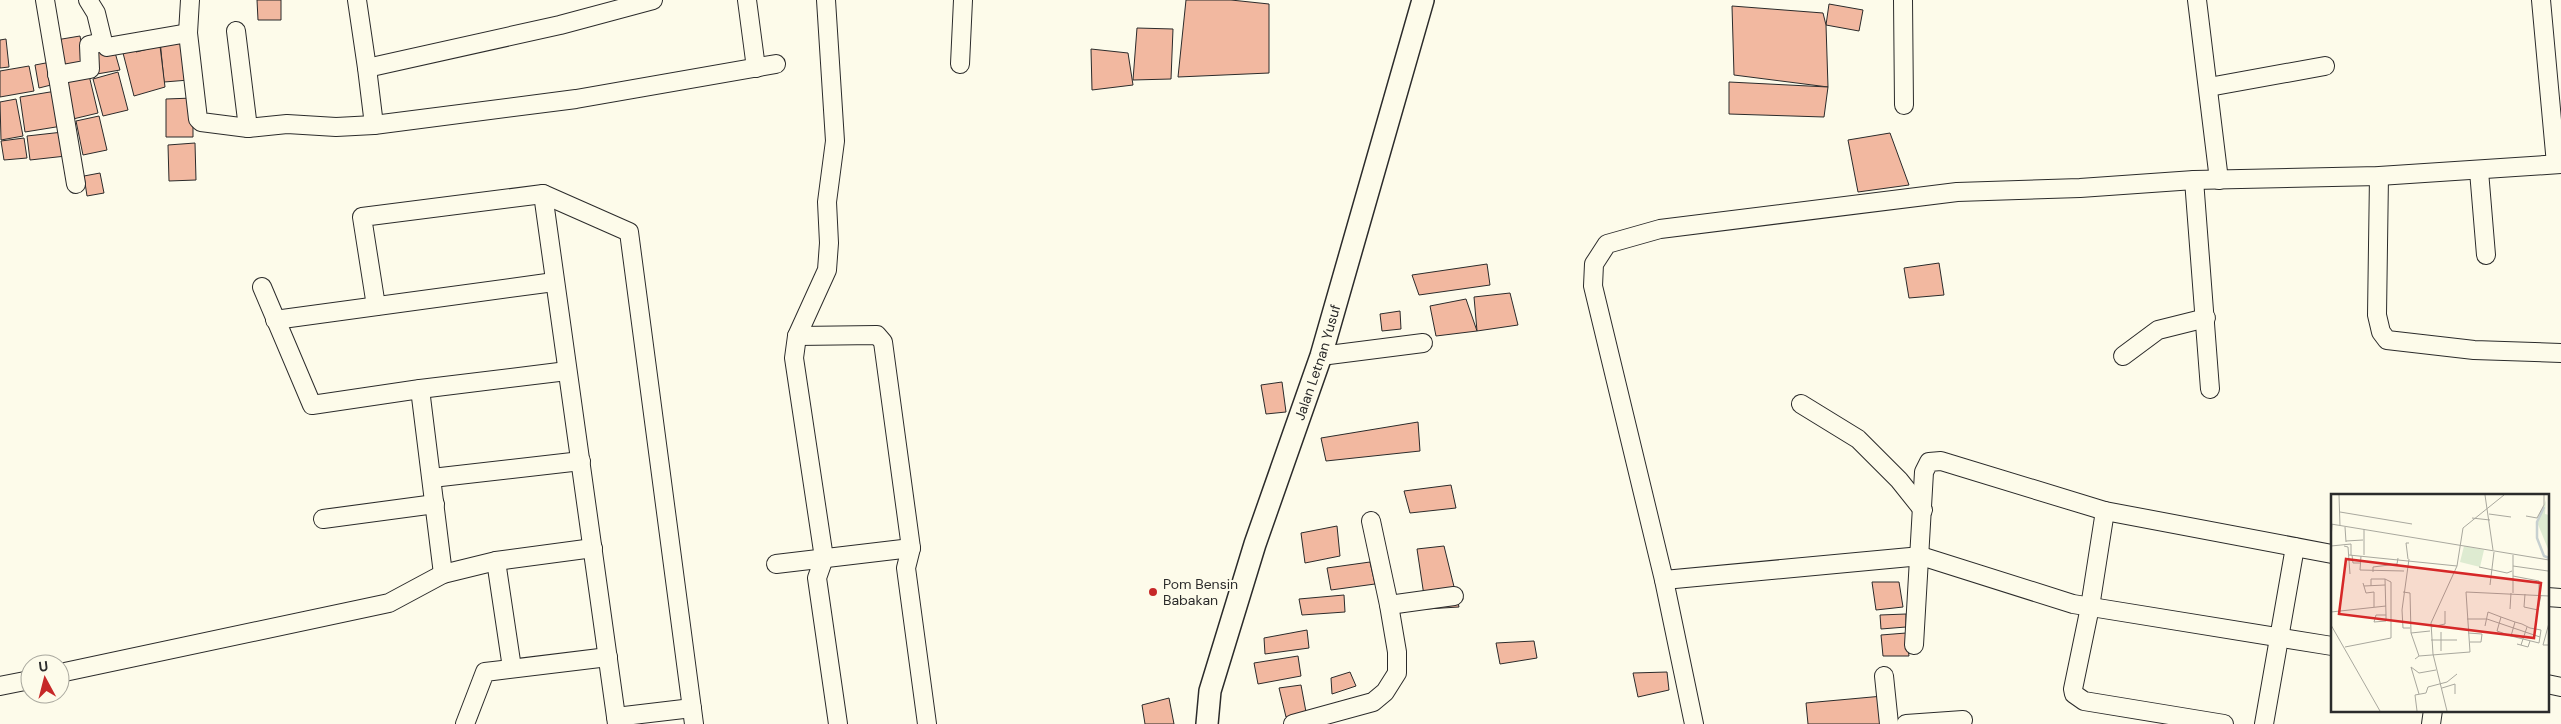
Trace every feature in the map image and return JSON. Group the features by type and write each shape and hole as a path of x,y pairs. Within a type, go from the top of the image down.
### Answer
{"street":[{"path":"45,0 76,184"},
{"path":"88,0 96,13 105,46 111,47 188,33"},
{"path":"190,0 188,33 198,119 201,122 248,128 287,124 336,127 374,125 576,99 776,64"},
{"path":"358,0 374,125"},
{"path":"367,68 569,23 653,0"},
{"path":"747,0 756,68"},
{"path":"826,0 835,141 827,202 829,243 826,270 798,336 794,367 824,558 817,578 838,724"},
{"path":"960,64 964,0"},
{"name":"Jalan Letnan Yusuf","path":"1207,724 1210,691 1255,544 1321,356 1423,0"},
{"path":"1904,0 1904,105"},
{"path":"2197,0 2219,180"},
{"path":"1694,724 1664,580 1593,286 1594,264 1607,244 1660,229 1957,192 2080,188 2194,180 2379,176 2479,171 2559,164 2540,0"},
{"path":"236,31 248,128"},
{"path":"57,75 90,69 89,45 103,42"},
{"path":"2209,87 2325,66"},
{"path":"2479,171 2486,255"},
{"path":"2379,176 2377,315 2380,332 2387,340 2474,350 2561,353"},
{"path":"2194,180 2210,389"},
{"path":"376,306 362,217 543,194 629,232 693,716 616,721 543,194"},
{"path":"275,320 554,282"},
{"path":"262,287 312,404 567,371"},
{"path":"2123,356 2158,330 2206,318"},
{"path":"798,336 880,336 886,352 912,548 906,568 927,724"},
{"path":"1321,356 1423,343"},
{"path":"420,389 443,574"},
{"path":"1802,404 1858,439 1899,480 1923,510"},
{"path":"1914,645 1921,556 1924,472 1929,462 1934,460 2035,488 2105,511 2331,554"},
{"path":"432,478 581,461"},
{"path":"323,519 435,504"},
{"path":"2105,511 2090,607 2073,689 2076,698 2084,701 2224,724"},
{"path":"1292,724 1373,702 1384,692 1397,673 1397,652 1389,605 1371,522"},
{"path":"2264,724 2295,547"},
{"path":"70,671 389,604 443,574 496,561 593,548"},
{"path":"776,564 912,548"},
{"path":"1664,580 1921,556 2090,607 2280,636 2331,646"},
{"path":"496,561 512,668"},
{"path":"1389,605 1454,596"},
{"path":"2548,597 2561,598"},
{"path":"465,724 485,672 608,657"},
{"path":"1884,676 1889,724"},
{"path":"0,686 20,682"},
{"path":"2548,684 2561,687"},
{"path":"1906,724 1963,720"}],"building":[{"path":"257,0 281,0 281,20 258,20"},
{"path":"1186,0 1231,0 1269,4 1269,73 1178,77"},
{"path":"1829,4 1863,10 1859,31 1826,25"},
{"path":"1732,6 1823,13 1826,25 1828,87 1734,75"},
{"path":"1137,28 1173,29 1171,79 1133,80"},
{"path":"80,36 85,63 61,67 56,40"},
{"path":"186,38 189,80 164,82 160,40"},
{"path":"6,39 9,67 0,68 0,40"},
{"path":"134,46 136,52 160,46 165,87 134,96 122,49"},
{"path":"114,49 120,70 97,74 92,53"},
{"path":"1091,49 1128,53 1133,85 1092,90"},
{"path":"51,62 55,84 39,88 35,65"},
{"path":"29,66 34,91 0,97 0,71"},
{"path":"88,71 98,113 73,119 62,78"},
{"path":"118,72 128,110 103,116 93,79"},
{"path":"1729,82 1828,87 1824,117 1729,114"},
{"path":"56,91 62,126 25,132 20,97"},
{"path":"193,98 193,137 166,137 166,99"},
{"path":"16,99 23,136 1,140 0,102"},
{"path":"99,116 107,150 83,155 76,121"},
{"path":"63,132 66,156 30,160 27,136"},
{"path":"1890,133 1909,185 1858,192 1848,140"},
{"path":"24,138 27,158 4,160 1,141"},
{"path":"195,143 196,180 169,181 168,145"},
{"path":"100,173 104,193 87,196 84,176"},
{"path":"1939,263 1944,295 1909,298 1904,268"},
{"path":"1487,264 1490,285 1419,295 1412,275"},
{"path":"1510,293 1518,325 1477,331 1474,297"},
{"path":"1466,299 1477,331 1436,336 1430,306"},
{"path":"1400,311 1401,329 1382,331 1380,314"},
{"path":"1282,382 1286,412 1266,414 1261,385"},
{"path":"1418,422 1420,451 1326,461 1321,438"},
{"path":"1451,485 1456,508 1410,513 1404,491"},
{"path":"1337,526 1340,556 1305,563 1301,533"},
{"path":"1444,546 1459,607 1426,609 1417,549"},
{"path":"1370,562 1375,584 1331,590 1327,568"},
{"path":"1872,582 1899,582 1903,607 1876,610"},
{"path":"1344,595 1345,612 1302,615 1299,599"},
{"path":"1906,614 1906,627 1881,629 1880,615"},
{"path":"1307,630 1309,648 1265,654 1264,638"},
{"path":"1906,633 1909,656 1883,656 1881,635"},
{"path":"1534,641 1537,658 1500,664 1496,643"},
{"path":"1298,656 1301,676 1258,684 1254,663"},
{"path":"1350,672 1356,686 1332,694 1331,678"},
{"path":"1667,672 1669,690 1638,697 1633,673"},
{"path":"1301,685 1306,712 1286,717 1279,688"},
{"path":"1883,696 1885,724 1808,724 1806,703"},
{"path":"1169,698 1174,724 1145,724 1142,705"}],"place":[{"name":"Pom Bensin Babakan","path":"1153,592"}]}
